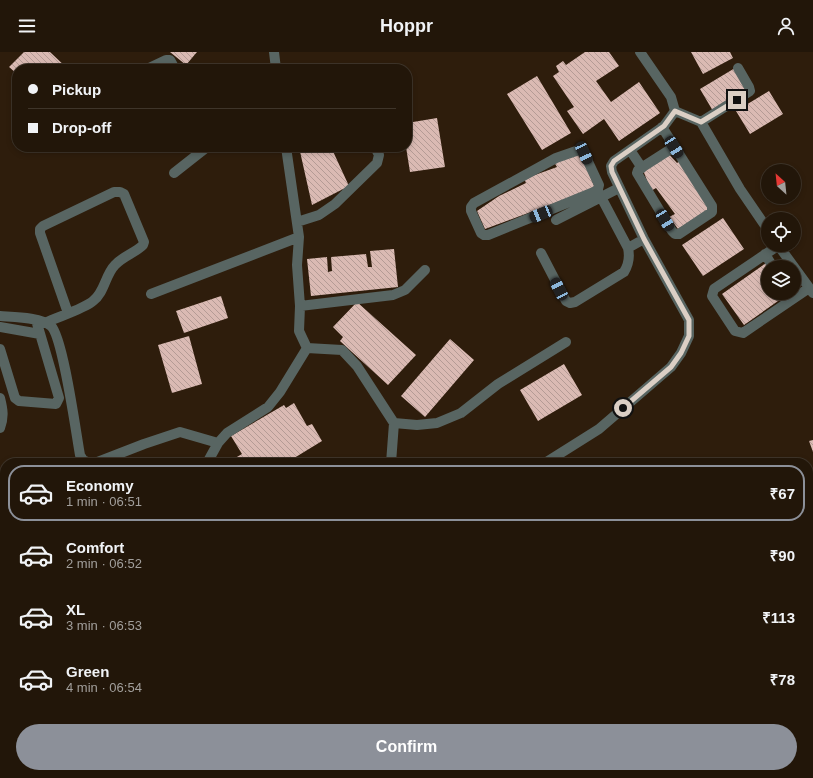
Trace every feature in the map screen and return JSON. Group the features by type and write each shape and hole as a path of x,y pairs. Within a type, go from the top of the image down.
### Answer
{"street":[{"path":"274,52 275,64"},
{"path":"640,52 671,98 675,111 701,122 740,190 761,220"},
{"path":"158,64 166,60 170,60 172,64"},
{"path":"701,122 750,91 738,68"},
{"path":"553,458 599,429 671,367 681,353 689,336 689,320 644,239 619,188 611,166 614,161 662,127 675,111"},
{"path":"662,127 713,209 712,212 679,234 672,232 637,173 638,170 674,147"},
{"path":"579,150 584,153 596,178 599,185 598,189 594,192 488,235 481,233 471,211 471,207 474,203 556,158 579,150"},
{"path":"630,150 642,168"},
{"path":"174,173 201,152"},
{"path":"287,152 299,237 297,265 300,306 299,331 307,348"},
{"path":"296,222 319,215 335,204 377,163 379,155 378,152"},
{"path":"596,178 612,172"},
{"path":"556,220 619,188"},
{"path":"41,321 68,313 92,303 98,296 115,265 126,256 143,246 144,242 127,201 124,194 120,192 114,192 43,226 40,229 40,234 68,313"},
{"path":"541,253 566,301 570,303 575,302 624,272 628,265 628,248 601,197"},
{"path":"151,294 299,237"},
{"path":"628,248 644,239"},
{"path":"768,252 714,289 712,296 735,331 743,333 786,300"},
{"path":"783,252 811,291 801,293"},
{"path":"765,254 769,260"},
{"path":"300,306 393,295 405,290 425,270"},
{"path":"0,316 41,321 51,326 55,332 60,343 80,455 82,458"},
{"path":"0,349 15,398 19,401 56,404 59,398 40,334 41,321"},
{"path":"0,327 40,334"},
{"path":"394,423 417,425 437,423 460,414 498,384 566,342"},
{"path":"307,348 342,350 357,366 394,423 391,458"},
{"path":"210,458 218,443 227,433 268,407 280,392 307,348"},
{"path":"0,398 3,411 3,419 0,428"},
{"path":"108,458 180,432 218,443"}],"building":[{"path":"24,52 50,52 63,64 12,64"},
{"path":"170,52 197,52 187,64 185,64"},
{"path":"585,52 609,52 619,66 596,81 611,102 639,82 660,113 619,141 604,119 583,134 567,111 574,107 553,76 559,72 556,66 563,61 566,65"},
{"path":"691,52 730,52 733,58 703,74"},
{"path":"735,68 748,89 713,111 700,89"},
{"path":"537,76 571,133 542,150 507,94"},
{"path":"769,91 783,114 750,134 736,111"},
{"path":"437,118 445,167 410,172 407,152 412,152 412,122"},
{"path":"300,152 333,152 349,186 312,205"},
{"path":"580,152 595,188 485,229 477,211 499,196 526,183 524,179 557,167 554,162"},
{"path":"668,153 677,163 680,161 710,209 678,229 669,217 675,214 656,188 651,191 643,170"},
{"path":"723,218 744,249 703,276 682,245"},
{"path":"394,249 398,287 311,296 307,259 327,257 328,272 332,271 331,257 366,254 368,267 372,267 370,251"},
{"path":"761,267 761,300 779,300 744,325 722,294"},
{"path":"221,296 228,318 184,333 176,311"},
{"path":"357,302 416,355 388,385 340,341 343,337 333,327"},
{"path":"189,336 202,384 172,393 158,345"},
{"path":"450,339 474,360 425,417 401,396"},
{"path":"564,364 582,395 538,421 520,390"},
{"path":"294,403 307,426 312,424 322,441 294,458 235,458 242,454 231,436 284,405 286,408"},
{"path":"813,440 813,452 809,441"}],"route":[{"path":"623,408 671,367 681,353 689,336 689,320 644,239 612,172 611,166 614,161 664,126 675,111 701,122 737,100"}]}
